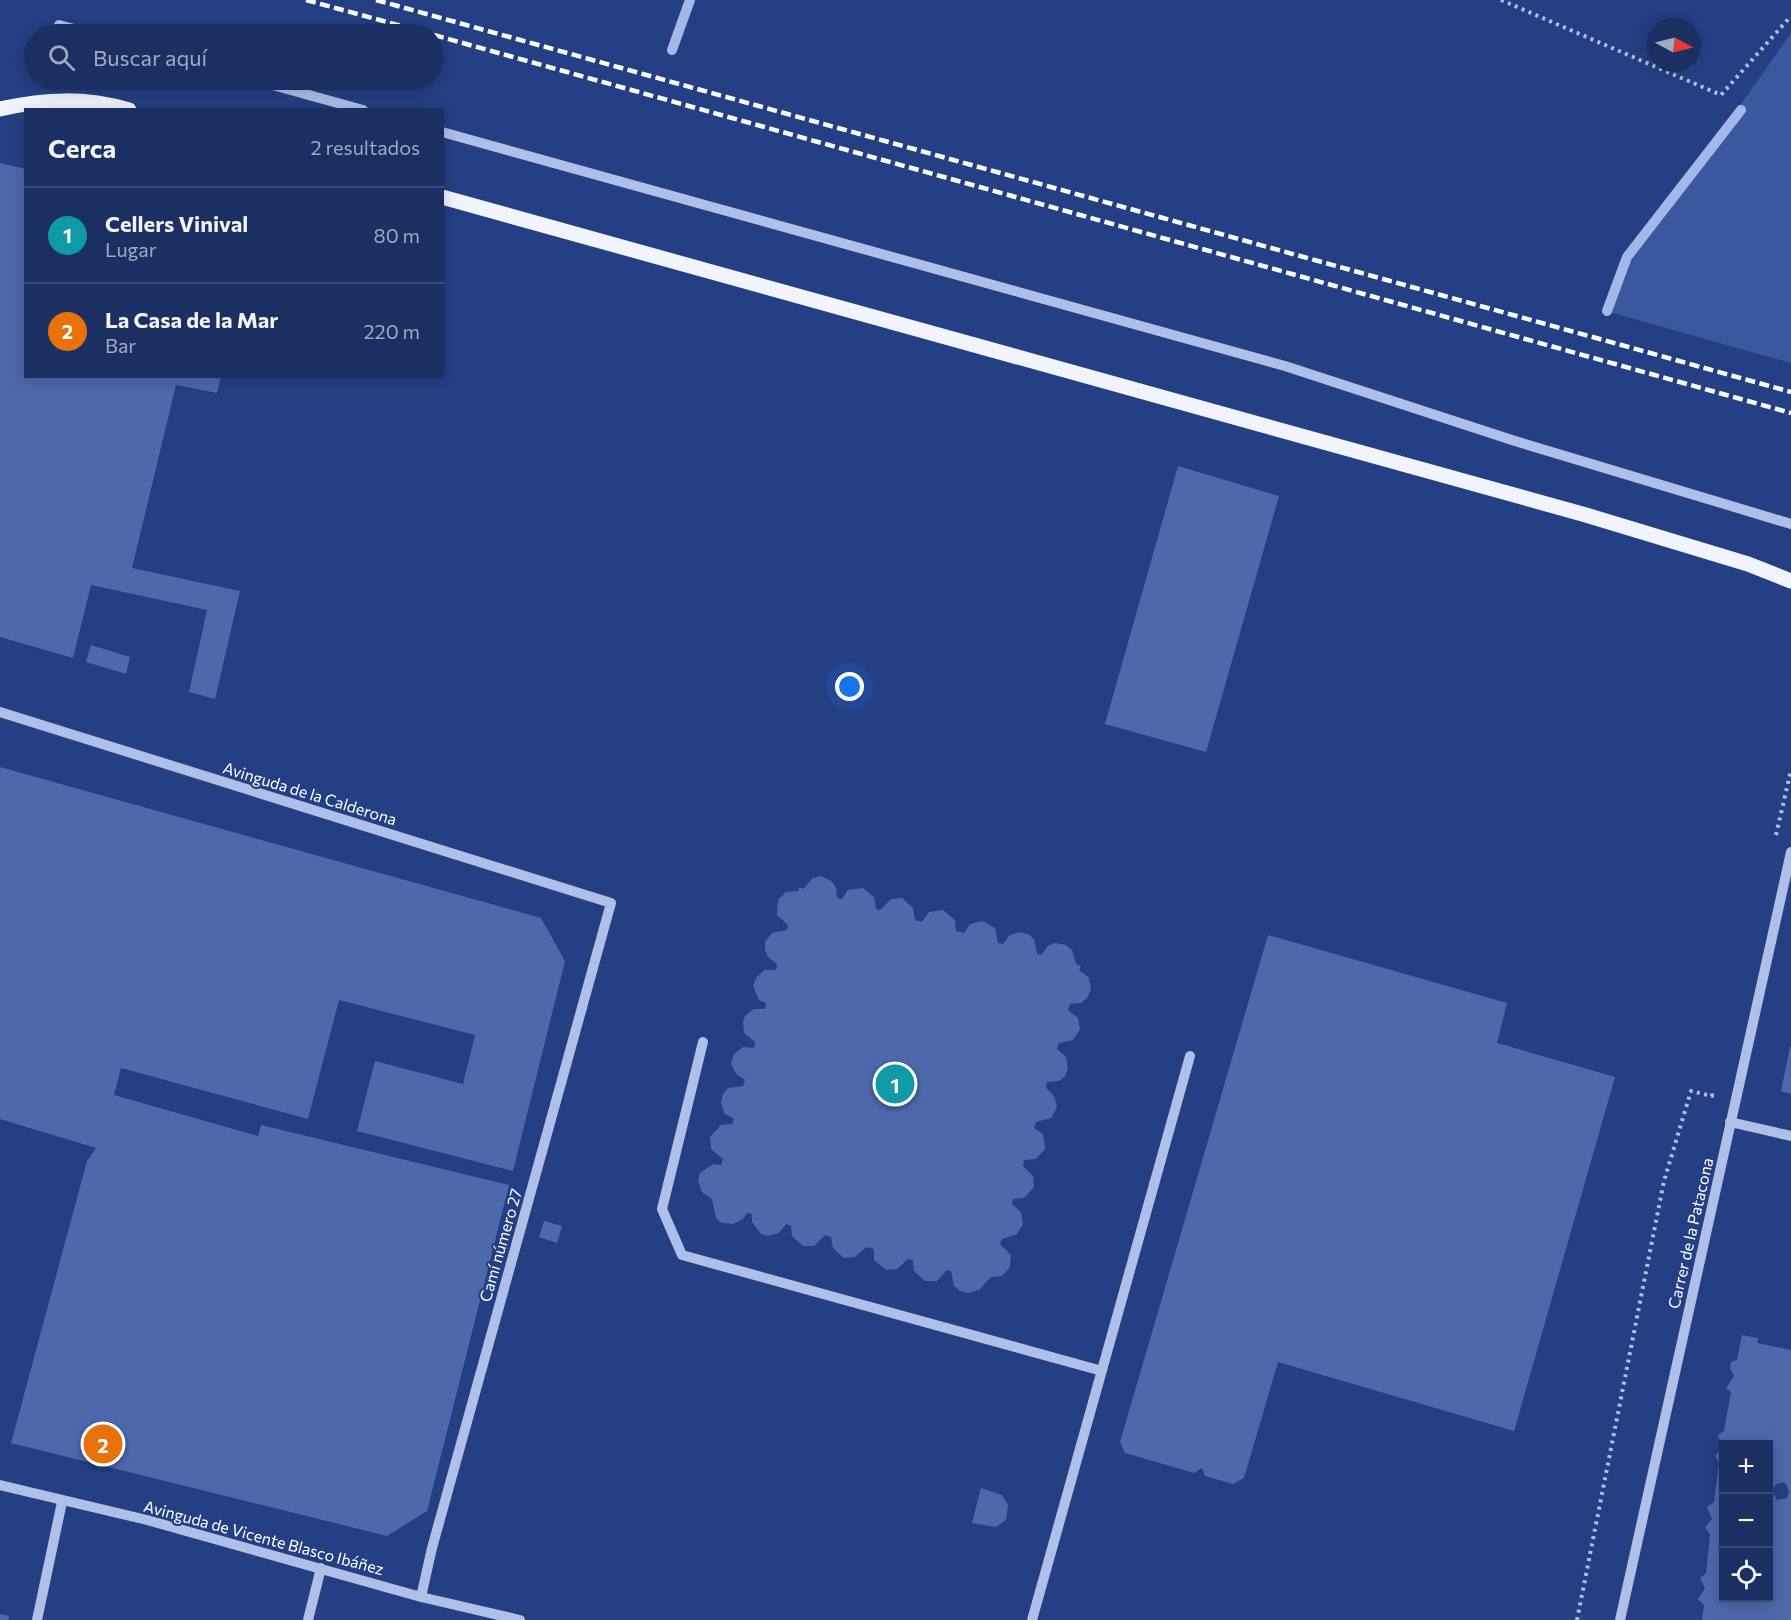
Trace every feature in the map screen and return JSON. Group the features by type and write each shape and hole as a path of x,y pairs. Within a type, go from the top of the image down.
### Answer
{"main road":[{"path":"0,109 43,100 108,104 122,108"},
{"path":"444,198 1586,514 1748,564 1791,581"}],"street":[{"path":"291,90 356,108"},
{"path":"444,133 1285,366 1515,441 1791,524"},
{"name":"Avinguda de la Calderona","path":"0,712 611,903"},
{"name":"Carrer de la Patacona","path":"1620,1620 1791,852"},
{"name":"Camí número 27","path":"421,1597 432,1548 611,903"},
{"path":"703,1042 662,1209 682,1255 1102,1371"},
{"path":"1032,1620 1190,1056"},
{"path":"1730,1122 1791,1136"},
{"name":"Avinguda de Vicente Blasco Ibáñez","path":"0,1485 62,1502 147,1520 421,1597 520,1620"},
{"path":"37,1620 62,1502"},
{"path":"308,1620 321,1568"}],"path":[{"path":"1501,0 1721,95 1791,16"},
{"path":"1775,839 1791,770"},
{"path":"1577,1620 1664,1181 1691,1091 1712,1096 1714,1085"}],"shaded area":[{"path":"1791,33 1791,363 1602,310 1624,253 1739,107"}],"building":[{"path":"0,163 24,169 24,378 221,378 217,393 176,385 132,568 240,591 215,699 189,692 207,610 91,585 73,658 0,637"},
{"path":"1178,466 1279,496 1206,752 1105,724"},
{"path":"91,645 130,657 126,674 86,662"},
{"path":"0,767 541,918 565,961 513,1171 357,1131 375,1061 463,1084 475,1035 339,1000 308,1119 121,1068 114,1095 258,1136 261,1125 509,1185 427,1511 387,1536 11,1443 87,1161 96,1148 0,1119"},
{"path":"821,876 831,881 836,887 837,898 842,899 848,890 863,888 874,897 876,909 880,910 891,899 902,898 913,908 915,920 922,922 929,912 943,910 955,920 956,931 964,933 970,924 982,921 995,928 998,943 1003,944 1010,935 1021,932 1034,939 1037,954 1041,955 1048,946 1055,943 1066,945 1072,950 1076,964 1081,966 1079,970 1089,978 1091,990 1087,998 1081,1003 1070,1004 1068,1010 1078,1018 1080,1029 1073,1040 1059,1043 1057,1049 1066,1057 1068,1069 1059,1081 1047,1082 1046,1088 1054,1096 1057,1107 1051,1118 1036,1122 1034,1128 1043,1134 1045,1149 1036,1159 1024,1160 1023,1166 1033,1176 1034,1187 1024,1198 1013,1199 1012,1204 1021,1212 1023,1224 1017,1234 1002,1239 1000,1244 1011,1255 1010,1267 1002,1276 991,1277 979,1290 968,1293 960,1291 954,1286 951,1271 947,1270 937,1281 925,1281 914,1271 913,1260 908,1259 897,1269 886,1270 874,1260 874,1249 866,1247 855,1257 844,1258 833,1248 831,1237 825,1235 814,1246 803,1246 792,1236 791,1226 786,1224 779,1233 768,1236 761,1234 752,1222 752,1214 747,1213 743,1219 733,1224 722,1223 716,1218 712,1199 702,1192 698,1181 700,1173 713,1164 721,1165 723,1159 711,1149 710,1137 721,1125 732,1124 734,1119 724,1113 721,1102 723,1094 728,1088 743,1086 745,1080 736,1074 731,1064 734,1054 743,1047 754,1048 755,1042 744,1033 745,1016 754,1009 765,1009 766,1003 759,1000 753,986 756,978 764,970 776,970 777,964 768,957 765,942 772,933 787,930 788,925 777,915 778,900 786,892 798,891 799,887 803,889 813,878"},
{"path":"1268,935 1507,1003 1497,1043 1615,1077 1514,1431 1278,1362 1244,1478 1233,1484 1205,1476 1202,1468 1194,1473 1125,1453 1120,1442"},
{"path":"1791,1047 1791,1094 1781,1091"},
{"path":"544,1221 562,1226 557,1243 539,1237"},
{"path":"1742,1335 1758,1338 1757,1343 1791,1350 1791,1620 1702,1620 1704,1605 1698,1599 1705,1588 1700,1578 1706,1573 1710,1534 1705,1527 1712,1519 1707,1507 1714,1502 1719,1463 1719,1602 1773,1602 1773,1493 1777,1500 1787,1498 1789,1492 1786,1484 1782,1482 1775,1485 1773,1489 1773,1440 1720,1440 1718,1435 1724,1431 1731,1392 1726,1388 1734,1376 1730,1369 1731,1362 1737,1360"},
{"path":"1719,1451 1719,1463 1715,1456"},
{"path":"981,1488 1002,1495 1008,1505 1006,1520 996,1527 972,1523"},
{"path":"0,1614 9,1616 8,1620 0,1620"}],"waterway":[{"path":"672,50 690,0"},
{"path":"1607,311 1627,257 1741,110"}],"railway":[{"path":"306,0 394,24"},
{"path":"376,0 1791,392"},
{"path":"444,38 1791,413"}],"place":[{"name":"Cellers Vinival","path":"895,1084"},
{"name":"La Casa de la Mar","path":"103,1444"}]}
